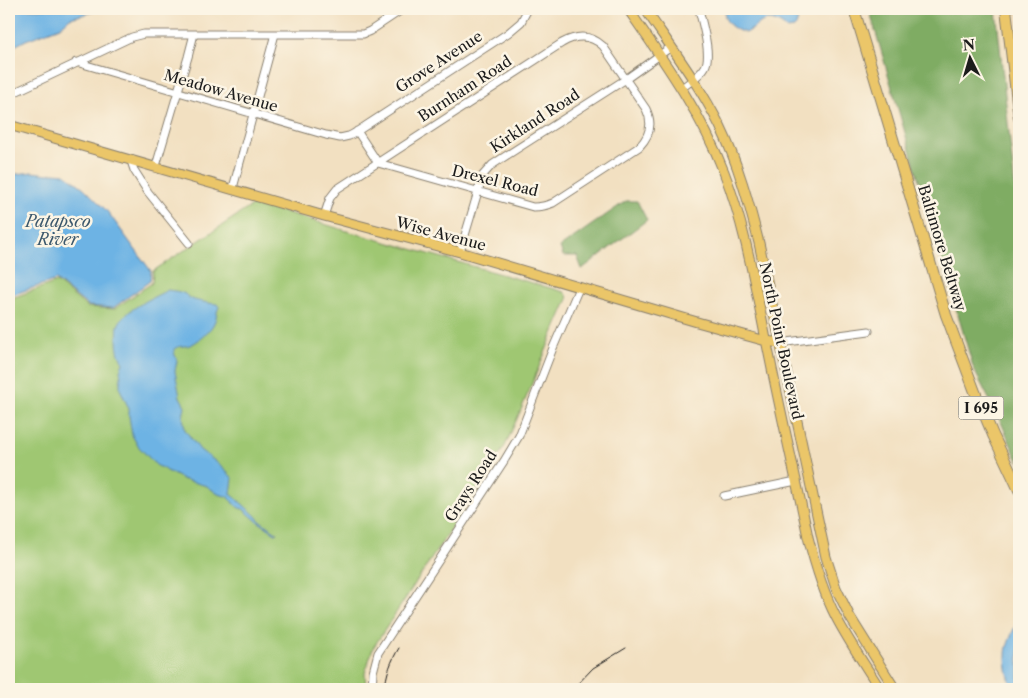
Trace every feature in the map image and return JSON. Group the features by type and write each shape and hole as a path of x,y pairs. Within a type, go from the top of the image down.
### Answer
{"highway":[{"name":"Baltimore Beltway","path":"854,9 946,315 977,397 1019,490"},
{"path":"1006,9 1019,118"}],"main road":[{"name":"North Point Boulevard","path":"628,9 682,88 707,133 727,181 755,283 808,537 816,566 836,616 879,687"},
{"name":"North Point Boulevard","path":"645,9 693,80 720,126 742,182 759,243 826,557 832,577 850,617 894,689"},
{"name":"Wise Avenue","path":"11,127 156,166 324,216 460,252 728,331 780,343"},
{"path":"728,331 745,334 753,332 759,326 761,312"},
{"path":"796,481 804,485 813,500"},
{"path":"808,537 818,556 826,557"},
{"path":"816,566 822,568 832,577"},
{"path":"879,687 884,685 894,689"}],"street":[{"path":"9,95 76,62 138,35 363,34 403,9"},
{"name":"Grove Avenue","path":"357,131 508,33 521,22 528,9"},
{"path":"682,88 703,70 708,59 699,9"},
{"path":"156,166 194,34"},
{"path":"232,188 275,34"},
{"name":"Burnham Road","path":"324,216 334,192 562,43 573,38 587,37 599,42 626,79"},
{"name":"Kirkland Road","path":"460,252 483,175 492,165 626,79 671,47"},
{"name":"Meadow Avenue","path":"76,62 335,137 348,136 357,131"},
{"name":"Drexel Road","path":"378,163 533,207 548,206 639,147 647,136 650,120 646,109 626,79"},
{"path":"357,131 378,163"},
{"path":"133,160 133,169 148,192 189,243"},
{"name":"Grays Road","path":"372,689 373,672 378,653 519,436 553,348 579,288"},
{"name":"Wise Avenue","path":"780,343 869,331"},
{"path":"724,496 796,481"}],"green space":[{"path":"869,9 996,9 1019,227 1019,463 1000,420 974,370"},
{"path":"626,201 637,201 647,220 582,269 577,256 563,256 560,247"},
{"path":"256,203 347,231 564,292 568,299 505,446 373,648 365,673 366,689 9,689 9,299 57,282 87,307 114,309 152,283 153,271"}],"water":[{"path":"9,9 101,9 70,18 60,27 26,40 9,49"},
{"path":"726,9 801,9 794,28 787,29 778,23 767,20 746,33 730,25 725,18"},
{"name":"Patapsco River","path":"32,172 65,174 84,188 107,211 151,271 150,281 113,308 88,306 56,280 9,296 9,175"},
{"path":"168,290 183,293 194,300 217,304 219,307 214,323 204,336 193,344 174,349 177,361 175,371 180,397 185,406 183,417 185,430 200,450 233,478 231,494 277,534 239,508 229,497 218,494 207,486 182,479 156,465 138,446 132,435 129,409 120,389 120,370 123,363 118,348 118,326 121,320 132,310"},
{"path":"1019,617 1019,689 1013,689 1007,668 1006,652"}],"railway":[{"path":"385,689 389,668 399,648"},
{"path":"573,689 593,668 626,648"}]}
